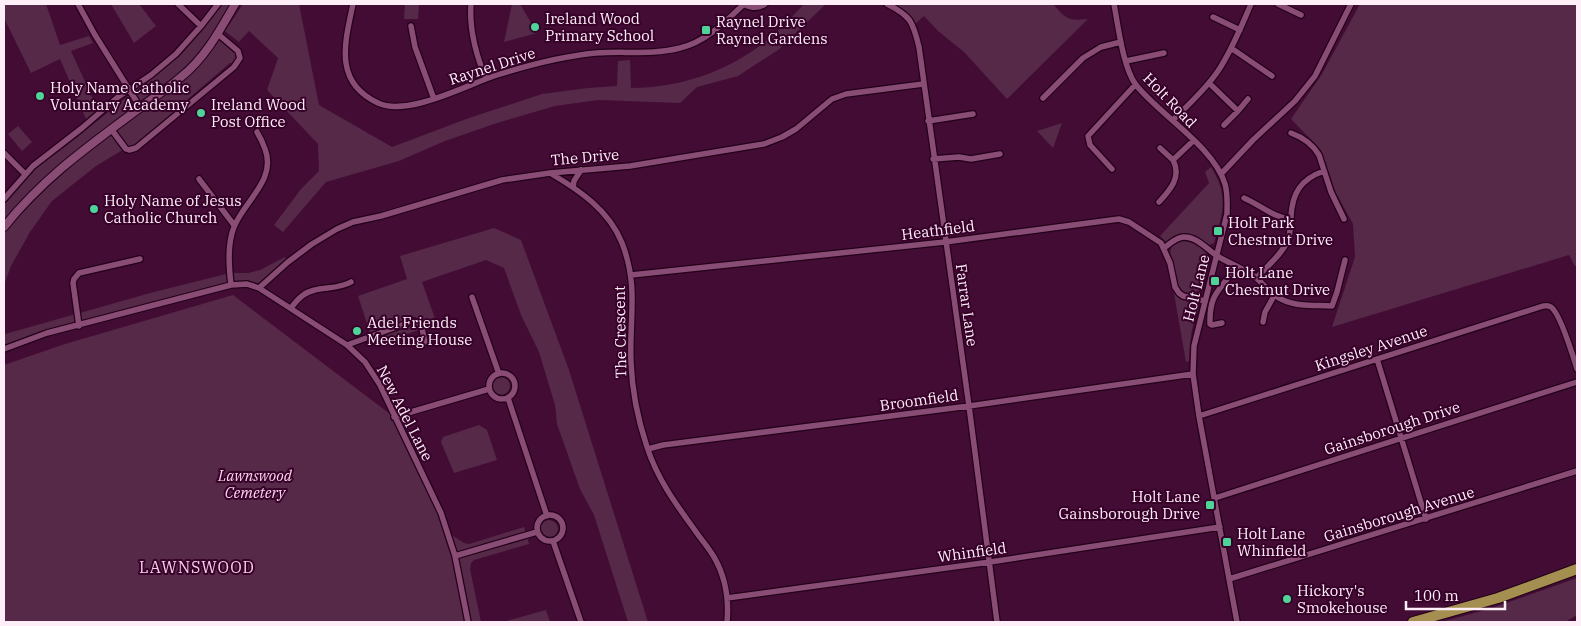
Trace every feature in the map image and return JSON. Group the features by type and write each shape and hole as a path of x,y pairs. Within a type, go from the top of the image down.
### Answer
{"highway":[{"path":"1413,622 1498,598 1577,569"}],"street":[{"path":"78,4 140,107"},
{"path":"178,4 201,26"},
{"path":"4,199 25,174 129,89 151,75 176,54 218,4"},
{"path":"4,227 18,209 52,175 76,155 182,77 202,56 218,34 235,4"},
{"name":"Raynel Drive","path":"353,4 344,45 346,67 361,92 380,104 391,107 411,106 533,65 571,56 595,53 649,52 680,48 703,39 744,4 754,8 764,4"},
{"path":"471,4 473,40 486,80"},
{"name":"Farrar Lane","path":"887,4 902,11 914,25 919,47 997,622"},
{"name":"Holt Road","path":"1114,4 1121,42 1131,77 1205,152 1221,174"},
{"path":"1173,120 1209,83 1224,62 1251,4"},
{"path":"1278,4 1301,15"},
{"path":"1221,174 1253,140 1289,107 1315,76 1351,4"},
{"path":"1212,17 1240,30"},
{"path":"411,26 415,46 434,99"},
{"path":"111,129 126,149 136,148 234,66 240,58 238,51 218,34"},
{"path":"1043,98 1084,58 1101,47 1121,42"},
{"path":"1231,48 1272,76"},
{"path":"1126,61 1164,53"},
{"path":"1209,83 1238,111"},
{"name":"The Drive","path":"259,288 312,244 353,222 381,216 502,180 550,173 630,166 764,144 796,129 832,99 846,94 924,84"},
{"path":"1112,169 1090,145 1088,136 1136,84"},
{"path":"1224,125 1248,99"},
{"path":"928,121 973,114"},
{"path":"232,284 230,245 234,225 263,182 268,169 266,150 257,132"},
{"path":"1291,133 1302,137 1316,151 1334,199 1344,218"},
{"path":"1173,160 1193,141"},
{"path":"1159,202 1175,181 1176,171 1173,160 1160,148"},
{"path":"4,153 25,174"},
{"path":"933,159 971,158 1000,154"},
{"path":"573,187 574,181 581,170"},
{"path":"1256,278 1285,246 1290,231 1292,204 1296,193 1307,178 1324,170"},
{"name":"The Crescent","path":"550,173 573,187 595,204 608,218 622,241 632,275 631,361 633,387 648,449 659,476 674,501 714,556 722,575 727,598 728,622"},
{"name":"Holt Lane","path":"1221,174 1228,194 1227,214 1194,346 1193,374 1237,622"},
{"path":"198,180 234,225"},
{"path":"1244,198 1262,206 1275,216 1290,219"},
{"name":"Heathfield","path":"632,275 946,242 1119,219 1129,222 1161,243 1164,248"},
{"path":"1205,301 1183,296 1175,287 1170,263 1164,248 1183,237 1199,242 1217,256 1256,278 1274,296 1293,304 1332,306 1338,292 1345,260"},
{"path":"79,326 73,283 76,276 80,273 140,259"},
{"path":"1222,323 1210,324 1210,313 1215,294 1236,266"},
{"path":"291,308 301,296 308,292 341,287 351,282"},
{"name":"New Adel Lane","path":"4,349 29,339 232,284 247,284 259,288 347,345 366,362 380,385 441,514 455,556 468,622"},
{"path":"1263,322 1265,312 1274,296"},
{"path":"472,297 499,374"},
{"name":"Kingsley Avenue","path":"1199,416 1543,306 1551,307 1555,311 1577,369"},
{"path":"347,345 413,322 421,324 425,342"},
{"path":"1377,359 1426,519"},
{"path":"499,374 509,376 514,384 513,392 508,398 500,399 494,397 489,389 491,379 499,374"},
{"name":"Broomfield","path":"648,449 663,445 969,406 1193,374"},
{"name":"Gainsborough Drive","path":"1214,498 1577,382"},
{"path":"394,417 489,389"},
{"path":"508,398 547,516"},
{"name":"Gainsborough Avenue","path":"1229,579 1577,471"},
{"path":"547,516 556,517 562,523 563,528 560,535 553,541 545,540 537,532 537,525 540,519 547,516"},
{"name":"Whinfield","path":"727,598 990,562 1220,527"},
{"path":"455,556 537,532"},
{"path":"553,541 581,622"}],"green space":[{"path":"4,4 46,4 60,45 89,36 93,43 71,51 98,110 86,119 60,59 31,73 4,18"},
{"path":"111,4 139,4 156,26 134,43"},
{"path":"218,4 230,4 212,34 235,53 236,58 233,63 230,63 137,144 129,146 96,166 52,201 30,232 11,266 4,285 4,204 31,172 139,87 176,54"},
{"path":"243,4 299,4 319,105 392,147 469,118 542,94 617,86 618,61 630,60 631,88 667,85 702,76 751,52 776,33 804,4 826,4 778,50 738,76 697,87 680,103 598,100 555,106 494,124 445,141 399,161 326,182 283,232 274,225 301,189 319,171 318,144 267,90 278,58 249,31 239,42 225,31"},
{"path":"405,4 419,4 418,19 404,19"},
{"path":"512,4 520,4 537,33 504,42"},
{"path":"887,4 1053,4 1068,18 1076,20 1088,19 1007,99 964,52 938,31 924,16 914,25"},
{"path":"1360,4 1577,4 1577,266 1575,266 1569,255 1332,327 1355,257 1353,224 1336,193 1321,150 1291,119 1322,74"},
{"path":"1062,123 1053,148 1037,131"},
{"path":"18,126 32,142 22,151 8,134"},
{"path":"1211,167 1220,186 1223,204 1214,243 1209,245 1198,238 1188,235 1177,236 1166,242 1160,236 1209,183 1205,172"},
{"path":"494,228 521,240 569,370 648,622 628,622 594,515 580,489 557,424 555,405 539,352 521,315 504,268 486,260 422,282 437,324 374,345 358,296 407,279 400,256"},
{"path":"1179,241 1197,245 1209,258 1202,288 1189,294 1184,292 1178,284 1171,258 1170,251 1173,245"},
{"path":"285,257 288,262 259,288 231,285 4,348 4,332 5,334 154,292 230,273 248,273 260,270"},
{"path":"1173,288 1178,296 1191,300 1198,310 1192,329 1189,361 1186,362"},
{"name":"Lawnswood Cemetery","path":"233,295 394,417 447,532 464,543 469,544 524,527 529,544 474,560 471,563 470,569 481,622 4,622 4,365 65,344"},
{"path":"501,377 507,380 510,386 507,392 501,395 495,392 492,386 495,380"},
{"path":"479,425 487,430 497,460 454,473 441,442 443,437"},
{"path":"549,520 555,523 558,529 555,535 549,538 543,535 540,529 543,523"},
{"path":"1577,578 1577,615 1565,622 1441,622 1489,609"},
{"path":"546,610 550,622 506,622 506,621"}],"place":[{"name":"Ireland Wood Primary School","path":"535,27"},
{"name":"Raynel Drive Raynel Gardens","path":"706,30"},
{"name":"Holy Name Catholic Voluntary Academy","path":"40,96"},
{"name":"Ireland Wood Post Office","path":"201,113"},
{"name":"Holy Name of Jesus Catholic Church","path":"94,209"},
{"name":"Holt Park Chestnut Drive","path":"1218,231"},
{"name":"Holt Lane Chestnut Drive","path":"1215,281"},
{"name":"Adel Friends Meeting House","path":"357,331"},
{"name":"Holt Lane Gainsborough Drive","path":"1210,505"},
{"name":"Holt Lane Whinfield","path":"1227,542"},
{"name":"Hickory's Smokehouse","path":"1287,599"}],"district":[{"name":"LAWNSWOOD","path":"197,567"}]}
